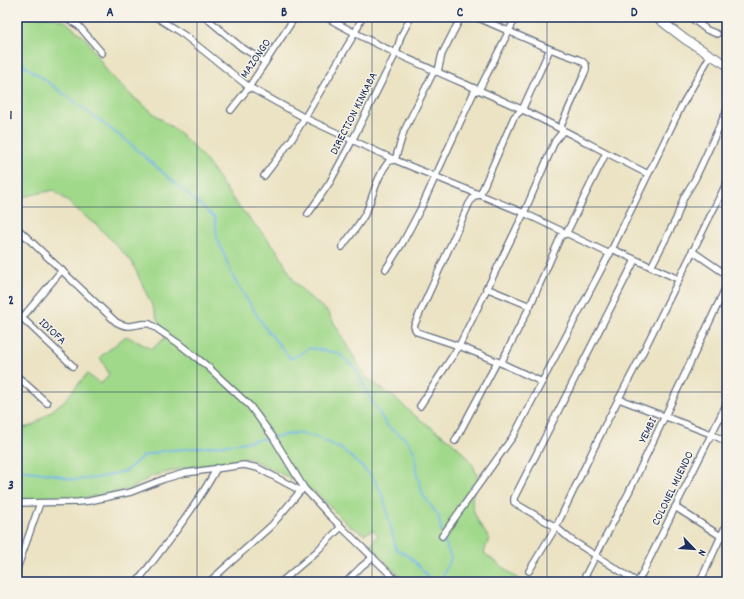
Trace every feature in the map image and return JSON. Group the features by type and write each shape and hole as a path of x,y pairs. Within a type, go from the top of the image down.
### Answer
{"street":[{"path":"64,17 79,26 102,53"},
{"path":"156,17 184,35 249,87 306,118 395,160 524,213 566,234 635,260 678,279"},
{"path":"205,17 241,46 265,62"},
{"name":"MAZONGO","path":"231,110 249,87 295,17"},
{"path":"326,17 396,53 522,110 648,174"},
{"path":"264,176 279,158 306,118 355,33 362,17"},
{"name":"DIRECTION KINKABA","path":"308,214 330,182 353,139 396,53 401,36 411,17"},
{"path":"438,71 442,54 461,17"},
{"path":"476,17 550,49 578,59 586,65 586,70 561,126 563,131"},
{"path":"386,269 404,242 436,177 474,92 479,90 516,17"},
{"path":"656,17 686,40 727,65"},
{"path":"690,17 707,30 717,34"},
{"path":"480,195 514,117 522,110 550,49"},
{"path":"442,536 514,435 611,252 681,107 710,56 709,53"},
{"path":"395,160 404,131 433,73 438,71"},
{"path":"651,267 676,219 684,197 695,179 727,110"},
{"path":"420,406 459,346 486,288 524,213 555,142 563,131"},
{"path":"455,441 530,306 562,236 566,234 606,153"},
{"path":"342,247 366,212 376,182 384,167 389,161 395,160"},
{"path":"529,571 556,527 605,425 727,182"},
{"path":"480,195 474,196 469,204 414,326 417,332 459,346 499,362 542,382"},
{"path":"17,228 116,322 122,326 128,327 150,324 178,342 230,386 250,406 273,437 302,489 398,582"},
{"path":"692,251 727,275"},
{"path":"635,260 514,498 514,502 556,527 570,539 638,582"},
{"path":"22,318 62,270"},
{"name":"YEMBI","path":"582,582 666,416 727,285"},
{"path":"486,288 530,306"},
{"name":"IDIOFA","path":"17,313 73,366"},
{"path":"17,376 47,403"},
{"path":"619,399 666,416 727,442"},
{"name":"COLONEL MUENDO","path":"638,582 727,403"},
{"path":"17,503 90,501 131,492 178,475 217,468 244,466 258,468 302,489"},
{"path":"137,582 179,529 217,468"},
{"path":"209,582 272,525 302,489"},
{"path":"17,569 40,503"},
{"path":"675,507 727,540"},
{"path":"700,582 727,523"},
{"path":"281,582 316,552 341,527"},
{"path":"346,582 373,557"}],"green space":[{"path":"17,17 50,17 65,21 87,40 109,74 132,96 185,138 205,159 235,202 277,250 294,281 306,294 328,312 367,378 395,398 415,416 451,441 465,454 474,467 479,482 473,493 472,499 476,517 489,538 484,553 522,582 407,582 391,568 371,545 378,535 373,530 364,534 348,525 318,494 290,478 249,458 185,468 152,476 133,488 72,501 17,502 17,429 32,426 64,401 87,374 101,384 109,374 100,357 126,336 152,349 165,338 132,262 95,223 93,223 54,190 17,198"}],"waterway":[{"path":"17,58 26,67 128,142 215,218 217,238 234,279 266,329 291,359 310,348 338,353 356,369 370,398 388,427 406,439 415,453 416,472 423,495 438,515 442,533"},
{"path":"17,470 52,474 74,480 97,478 126,471 143,456 162,451 227,445 297,433 319,438 343,450 373,477 384,499 396,549 410,557 433,582"},
{"path":"440,582 451,558 443,537"}]}
